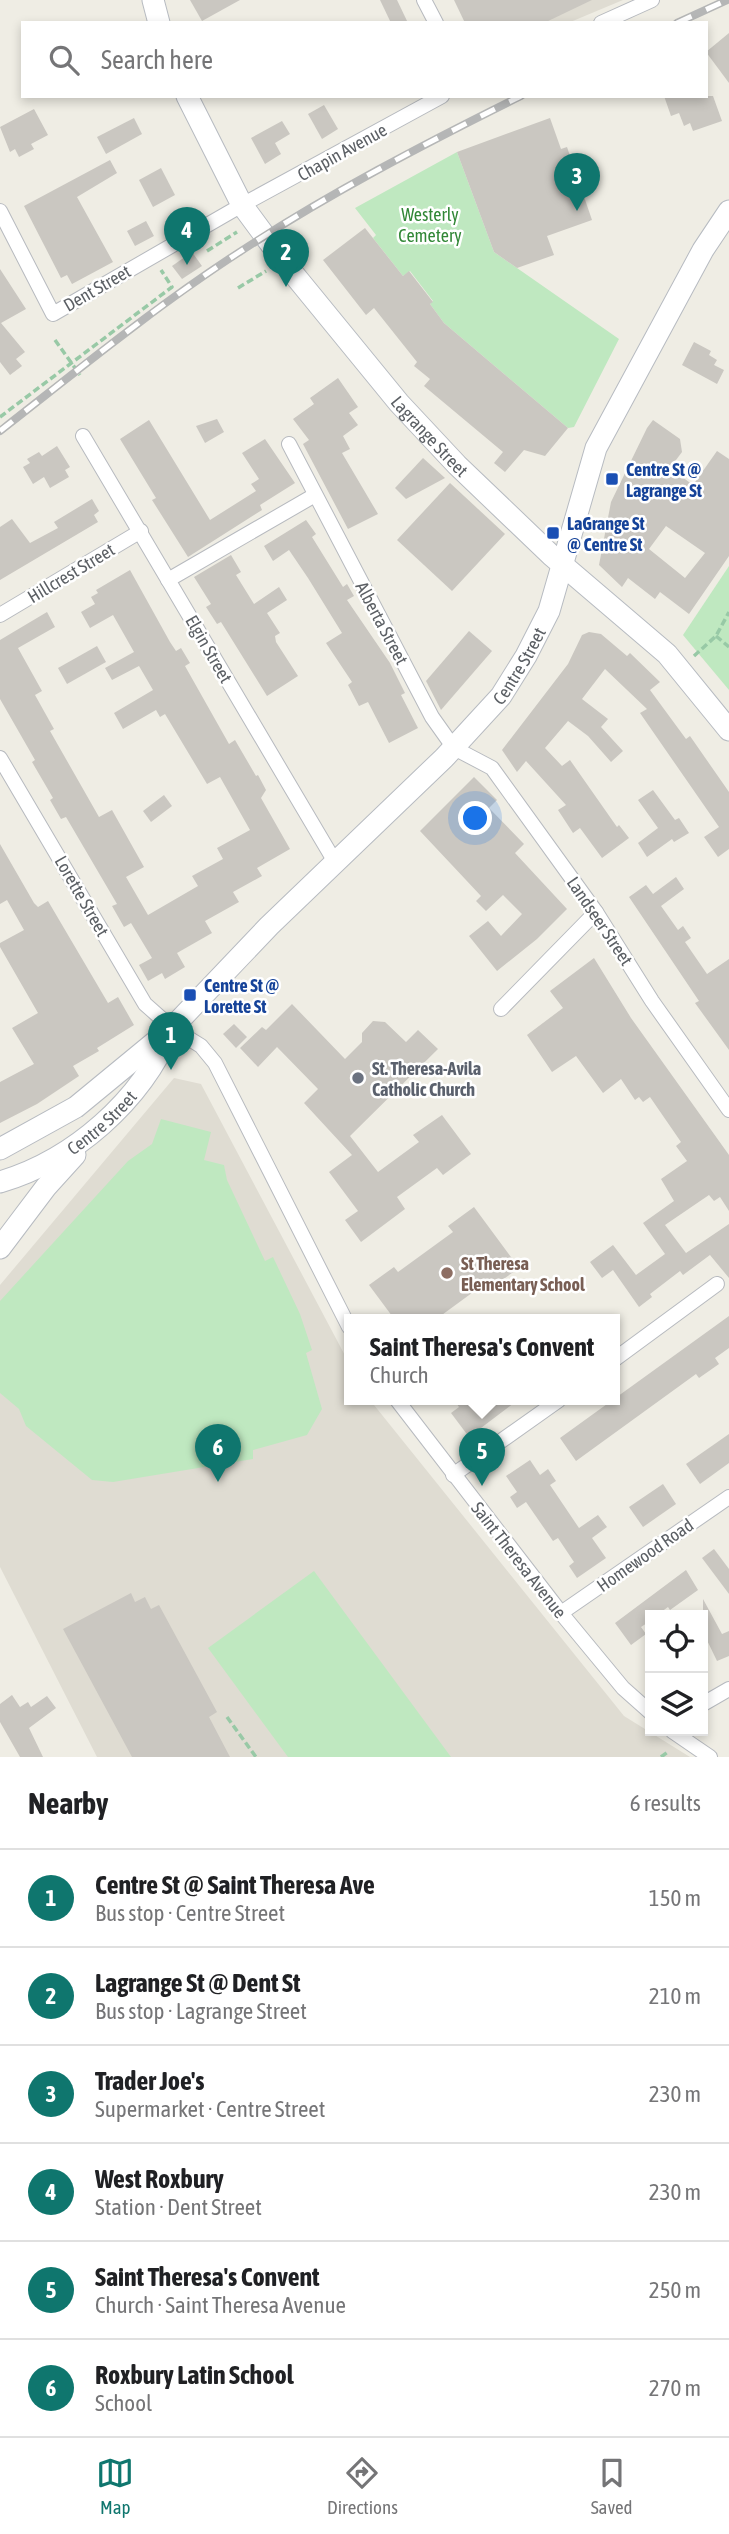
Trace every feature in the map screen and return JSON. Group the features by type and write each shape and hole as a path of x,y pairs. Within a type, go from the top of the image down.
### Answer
{"main road":[{"path":"153,0 158,21"},
{"name":"Lagrange Street","path":"188,98 242,205 287,266 425,433 562,565 667,654 729,730"},
{"name":"Centre Street","path":"0,1149 76,1107 172,1028 240,955 483,718 514,676 549,611 596,448 703,250 729,211"},
{"name":"Centre Street","path":"0,1182 27,1174 92,1134 148,1074 172,1028"},
{"path":"0,1248 46,1187 92,1134"}],"street":[{"path":"424,0 435,21"},
{"path":"605,21 652,0"},
{"name":"Chapin Avenue","path":"242,205 438,98"},
{"name":"Dent Street","path":"0,211 53,314 242,205"},
{"name":"Elgin Street","path":"83,436 335,862"},
{"name":"Alberta Street","path":"289,444 432,716 454,748"},
{"path":"168,580 314,495"},
{"name":"Hillcrest Street","path":"0,615 141,531"},
{"name":"Landseer Street","path":"454,748 492,768 596,912 652,1001 729,1110"},
{"name":"Lorette Street","path":"0,758 145,1004 172,1028"},
{"path":"501,1009 596,912"},
{"path":"172,1028 201,1046 215,1063 344,1317"},
{"path":"620,1355 717,1283"},
{"name":"Saint Theresa Avenue","path":"401,1405 561,1613 623,1688 645,1708"},
{"path":"453,1475 552,1405"},
{"name":"Homewood Road","path":"561,1613 729,1497"},
{"path":"708,1701 729,1689"},
{"path":"679,1736 710,1757"}],"path":[{"path":"207,251 237,232"},
{"path":"0,417 172,287 161,270"},
{"path":"239,288 269,270"},
{"path":"55,340 80,375"},
{"path":"694,656 716,636 729,612"},
{"path":"716,636 729,647"},
{"path":"227,1717 256,1757"},
{"path":"661,1757 669,1751"}],"shaded area":[{"path":"538,0 623,0 573,21 548,21"},
{"path":"174,1078 201,1084 344,1354 344,1405 374,1405 624,1716 645,1729 645,1736 656,1736 690,1757 97,1757 0,1567 0,1285"}],"green space":[{"name":"Westerly Cemetery","path":"457,152 494,252 619,339 574,427 568,428 444,323 430,304 433,301 410,271 403,276 373,238 376,235 355,208"},
{"path":"729,566 729,690 683,635"},
{"path":"161,1119 211,1132 204,1160 224,1165 227,1180 265,1261 273,1257 300,1314 312,1350 306,1353 322,1409 307,1435 253,1450 253,1459 113,1482 92,1480 26,1426 19,1409 0,1393 0,1301 128,1161 152,1144"},
{"path":"314,1571 451,1757 288,1757 208,1648"}],"building":[{"path":"190,0 240,0 202,21"},
{"path":"380,0 397,0 407,21 390,21"},
{"path":"454,0 592,0 548,21 464,21"},
{"path":"729,33 729,83 708,55 708,50"},
{"path":"713,96 722,121 693,131 690,123 684,126 679,113 671,116 665,98"},
{"path":"324,105 338,129 322,139 308,114"},
{"path":"34,109 48,135 31,144 34,149 19,157 15,149 10,152 0,127"},
{"path":"134,118 142,134 106,154 97,137"},
{"path":"550,118 561,149 567,147 592,220 547,236 554,255 517,268 494,252 457,152"},
{"path":"282,121 290,134 275,143 281,154 265,164 251,138"},
{"path":"110,160 117,173 77,197 113,262 72,284 67,275 61,278 24,206"},
{"path":"161,168 175,195 153,207 139,180"},
{"path":"146,221 154,236 135,246 127,231"},
{"path":"365,228 403,276 409,271 433,302 430,304 444,323 568,428 545,456 524,450 505,472 494,463 503,452 424,386 430,379 414,366 417,362 374,308 366,315 323,260"},
{"path":"192,252 202,266 182,279 172,266"},
{"path":"0,269 26,309 1,323 25,352 16,359 22,366 10,375 0,362"},
{"path":"694,342 711,351 709,355 717,360 714,365 724,370 717,384 682,365"},
{"path":"338,378 358,407 349,413 358,425 343,436 350,449 342,453 378,514 348,529 303,444 309,440 293,419 314,404 310,398"},
{"path":"217,419 224,432 205,443 196,426"},
{"path":"149,420 210,520 256,491 251,484 259,479 242,453 265,439 295,483 260,505 262,510 188,557 152,500 156,498 120,439"},
{"path":"653,420 680,439 682,452 670,468 693,485 717,451 729,459 729,556 689,614 660,592 655,599 628,578 622,587 599,565 611,502","holes":["666,526 705,553 685,578 649,549"]},
{"path":"57,446 70,467 65,470 69,477 50,488 44,477 33,484 23,467 30,463 27,459 39,452 42,456"},
{"path":"423,458 445,478 406,499 395,488"},
{"path":"450,483 505,534 452,591 397,540"},
{"path":"92,499 99,511 94,515 98,522 0,580 0,527 12,519 30,543 58,528 54,522"},
{"path":"306,520 316,534 312,537 343,587 347,584 354,596 347,600 390,663 405,693 401,695 418,728 389,743 368,702 359,706 348,685 352,682 326,643 342,633 308,578 289,550 273,561 264,546"},
{"path":"231,555 241,572 236,575 254,604 279,587 287,600 267,613 280,633 275,636 276,642 298,676 267,696 221,622 217,624 206,607 211,604 194,577"},
{"path":"130,570 170,642 176,651 181,648 190,663 185,666 229,744 235,740 256,776 258,775 266,790 261,798 290,849 257,868 262,876 233,892 239,902 205,921 212,933 177,953 185,967 165,979 162,973 148,981 139,965 152,958 131,923 124,927 112,906 117,904 66,817 61,819 50,800 53,798 32,762 35,760 0,699 0,640 47,612 55,627 18,648 42,691 35,695 54,729 50,731 99,817 112,810 144,867 126,877 148,915 198,886 192,876 223,859 217,848 250,830 220,777 207,784 165,714 160,717 156,710 123,729 114,713 153,690 139,666 112,680 105,668 134,652 113,615 90,628 81,612 95,604 91,597 98,593 96,590"},
{"path":"469,631 492,651 441,710 426,681"},
{"path":"589,632 601,634 627,656 630,653 660,682 650,690 686,739 690,736 729,792 729,849 718,857 704,837 719,827 640,713 647,709 605,669 582,699 608,719 601,727 623,751 611,762 588,736 568,721 545,748 562,766 570,760 617,827 619,825 629,838 602,858 580,828 573,833 558,810 566,805 526,761 517,772 502,750 568,664 582,635"},
{"path":"97,646 106,662 67,684 58,668"},
{"path":"474,777 497,800 489,808 524,844 515,853 567,909 537,939 497,971 469,936 488,921 501,936 522,914 503,895 486,911 476,901 481,896 420,831"},
{"path":"653,790 675,820 679,818 689,833 674,842 672,839 647,857 638,843 658,828 638,800"},
{"path":"164,795 172,806 151,822 143,811"},
{"path":"0,844 34,903 38,907 48,901 108,1003 118,997 134,1025 73,1066 79,1076 37,1104 0,1123 0,1082 34,1064 12,1028 38,1013 0,947 0,943 24,930 7,900 0,904"},
{"path":"676,877 684,889 661,906 678,930 683,926 691,938 685,942 707,974 729,959 729,1050 695,1003 699,1001 629,897 646,885 653,894"},
{"path":"594,958 631,1018 729,1155 729,1211 720,1197 714,1201 709,1195 665,1225 686,1253 729,1224 729,1278 710,1255 683,1275 680,1271 650,1294 652,1297 639,1307 613,1270 602,1278 590,1262 613,1245 636,1275 665,1254 643,1223 674,1201 661,1179 687,1161 676,1146 681,1142 650,1097 643,1102 639,1097 635,1100 621,1079 603,1093 576,1056 552,1072 527,1035 563,1008 550,991"},
{"name":"St. Theresa-Avila Catholic Church","path":"292,1004 345,1059 362,1042 362,1033 373,1021 385,1022 406,1042 418,1030 438,1049 350,1136 378,1172 419,1142 413,1135 442,1115 471,1154 443,1175 437,1168 397,1197 405,1209 361,1242 345,1220 358,1211 329,1172 352,1155 304,1103 318,1089 277,1047 258,1067 240,1048 262,1027 266,1030"},
{"path":"234,1024 247,1037 236,1048 223,1034"},
{"path":"474,1207 519,1268 495,1285 491,1279 443,1314 391,1314 369,1285 394,1267 398,1272 453,1232 448,1226"},
{"path":"729,1316 729,1348 715,1358 719,1364 699,1378 696,1374 576,1461 560,1438 606,1405 620,1405 620,1395"},
{"path":"458,1405 511,1405 469,1437 451,1413 459,1407"},
{"path":"729,1434 729,1463 700,1484 686,1464"},
{"path":"530,1460 540,1475 548,1469 556,1481 550,1485 579,1528 598,1515 607,1527 592,1538 606,1558 577,1578 569,1566 574,1562 558,1538 553,1541 526,1502 517,1508 510,1497 517,1492 506,1476"},
{"path":"663,1484 676,1504 643,1527 629,1507"},
{"path":"714,1549 729,1569 729,1594 702,1558"},
{"path":"686,1570 698,1590 670,1610 668,1607 664,1610 645,1610 645,1624 641,1627 645,1635 631,1645 615,1623"},
{"path":"131,1593 135,1602 145,1597 151,1609 159,1605 217,1712 209,1717 230,1757 132,1757 63,1629"},
{"path":"703,1599 722,1634 729,1631 729,1656 717,1661 708,1642 708,1610 703,1610"},
{"path":"12,1695 20,1707 28,1702 31,1707 47,1696 56,1708 29,1728 43,1757 20,1757 0,1722 0,1704"}],"railway":[{"path":"681,21 727,0"},
{"path":"0,431 147,317 238,253 377,170 517,98"}],"place":[{"name":"Trader Joe's","path":"577,211"},
{"name":"West Roxbury","path":"187,265"},
{"name":"Lagrange St @ Dent St","path":"286,287"},
{"name":"Centre St @ Lagrange St","path":"612,479"},
{"name":"LaGrange St @ Centre St","path":"553,533"},
{"name":"Centre St @ Lorette St","path":"190,995"},
{"name":"Centre St @ Saint Theresa Ave","path":"171,1070"},
{"name":"St. Theresa-Avila Catholic Church","path":"358,1078"},
{"name":"St Theresa Elementary School","path":"447,1273"},
{"name":"Roxbury Latin School","path":"218,1482"},
{"name":"Saint Theresa's Convent","path":"482,1486"}]}
